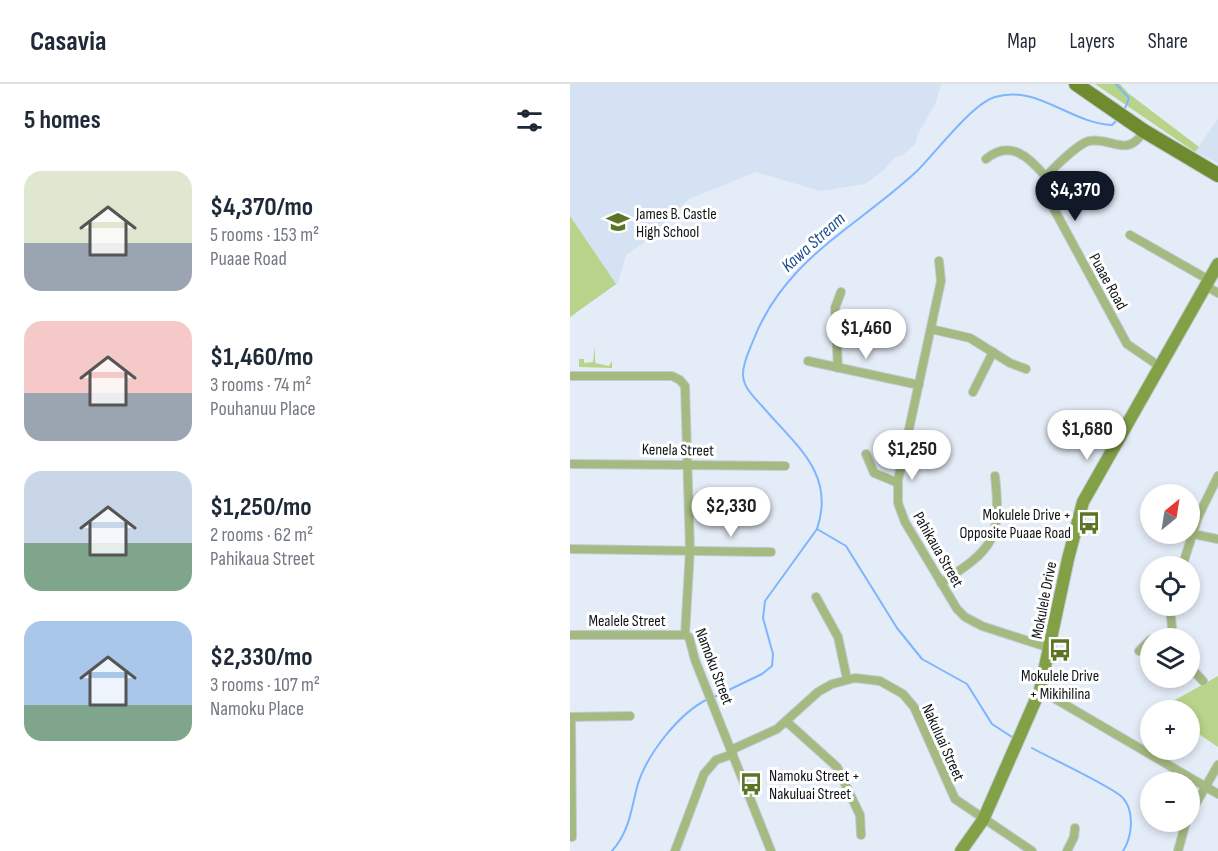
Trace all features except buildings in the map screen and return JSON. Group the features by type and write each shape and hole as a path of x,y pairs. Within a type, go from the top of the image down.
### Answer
{"main road":[{"path":"1076,84 1144,131 1218,175"}],"street":[{"path":"986,159 1001,151 1017,151 1031,160 1045,176 1086,142 1128,145 1139,139 1144,131"},
{"name":"Puaae Road","path":"1045,176 1041,182 1042,191 1124,339 1135,352 1159,366"},
{"path":"1130,235 1207,283 1218,293"},
{"name":"Pahikaua Street","path":"939,261 941,281 898,483 897,495 902,516 957,609 969,620 1050,648"},
{"name":"Mokulele Drive","path":"961,851 983,820 1040,690 1068,559 1083,502 1218,264"},
{"path":"838,368 835,308 841,292"},
{"path":"931,328 964,336 1026,369"},
{"path":"974,392 993,352"},
{"path":"808,361 919,385"},
{"name":"Namoku Street","path":"570,376 667,376 680,380 687,393 690,550 685,635 689,637 706,687 771,851"},
{"path":"866,454 868,464 874,473 898,483"},
{"name":"Kenela Street","path":"570,464 785,466"},
{"path":"941,583 978,557 992,538 998,516 995,476"},
{"path":"1200,516 1218,476"},
{"path":"1200,536 1218,539"},
{"path":"570,549 771,552"},
{"path":"816,597 838,637 847,679"},
{"name":"Mealele Street","path":"570,635 685,635"},
{"path":"1200,678 1203,681"},
{"name":"Nakuluai Street","path":"675,851 704,774 717,760 787,722 818,692 847,679 880,681 909,700 919,715 952,795 963,807 1032,851"},
{"path":"1040,690 1218,795"},
{"path":"572,837 571,717 630,716"},
{"path":"787,722 837,767 860,815 861,835"},
{"path":"1200,796 1218,765"},
{"path":"1067,851 1074,837 1075,828"},
{"path":"1178,851 1183,832"}],"shaded area":[{"name":"James B. Castle High School","path":"570,84 941,84 936,102 918,134 916,143 903,155 895,157 884,170 865,184 820,191 756,172 689,199 642,244 626,255 618,283 570,317"},
{"path":"1218,119 1218,163 1195,152"}],"green space":[{"path":"1095,84 1120,84 1128,93 1199,147 1195,152"},
{"path":"570,216 616,284 570,317"},
{"path":"595,346 595,363 609,366 612,361 612,368 579,367 579,359 584,359 584,363 593,362"},
{"path":"1218,676 1218,747 1200,735 1200,700 1175,700"}],"waterway":[{"name":"Kawa Stream","path":"1116,84 1129,98 1124,111"},
{"name":"Kawa Stream","path":"1012,737 992,724 967,684 922,659 897,628 846,546 817,529 821,509 821,492 817,476 799,447 747,388 743,376 744,367 767,312 784,287 803,266 824,246 917,171 966,118 986,101 1010,94 1025,96 1097,123 1112,125 1117,120"},
{"path":"714,697 762,674 772,666 773,654 763,618 765,601 817,529"},
{"path":"612,851 626,829 641,775 656,749 686,714 708,699"},
{"name":"Kawa Stream","path":"1032,748 1095,780 1123,798 1131,817 1130,832 1123,851"}],"place":[{"name":"James B. Castle High School","path":"618,222"},
{"name":"Mokulele Drive + Opposite Puaae Road","path":"1089,523"},
{"name":"Mokulele Drive + Mikihilina","path":"1060,650"},
{"name":"Namoku Street + Nakuluai Street","path":"751,784"}]}
